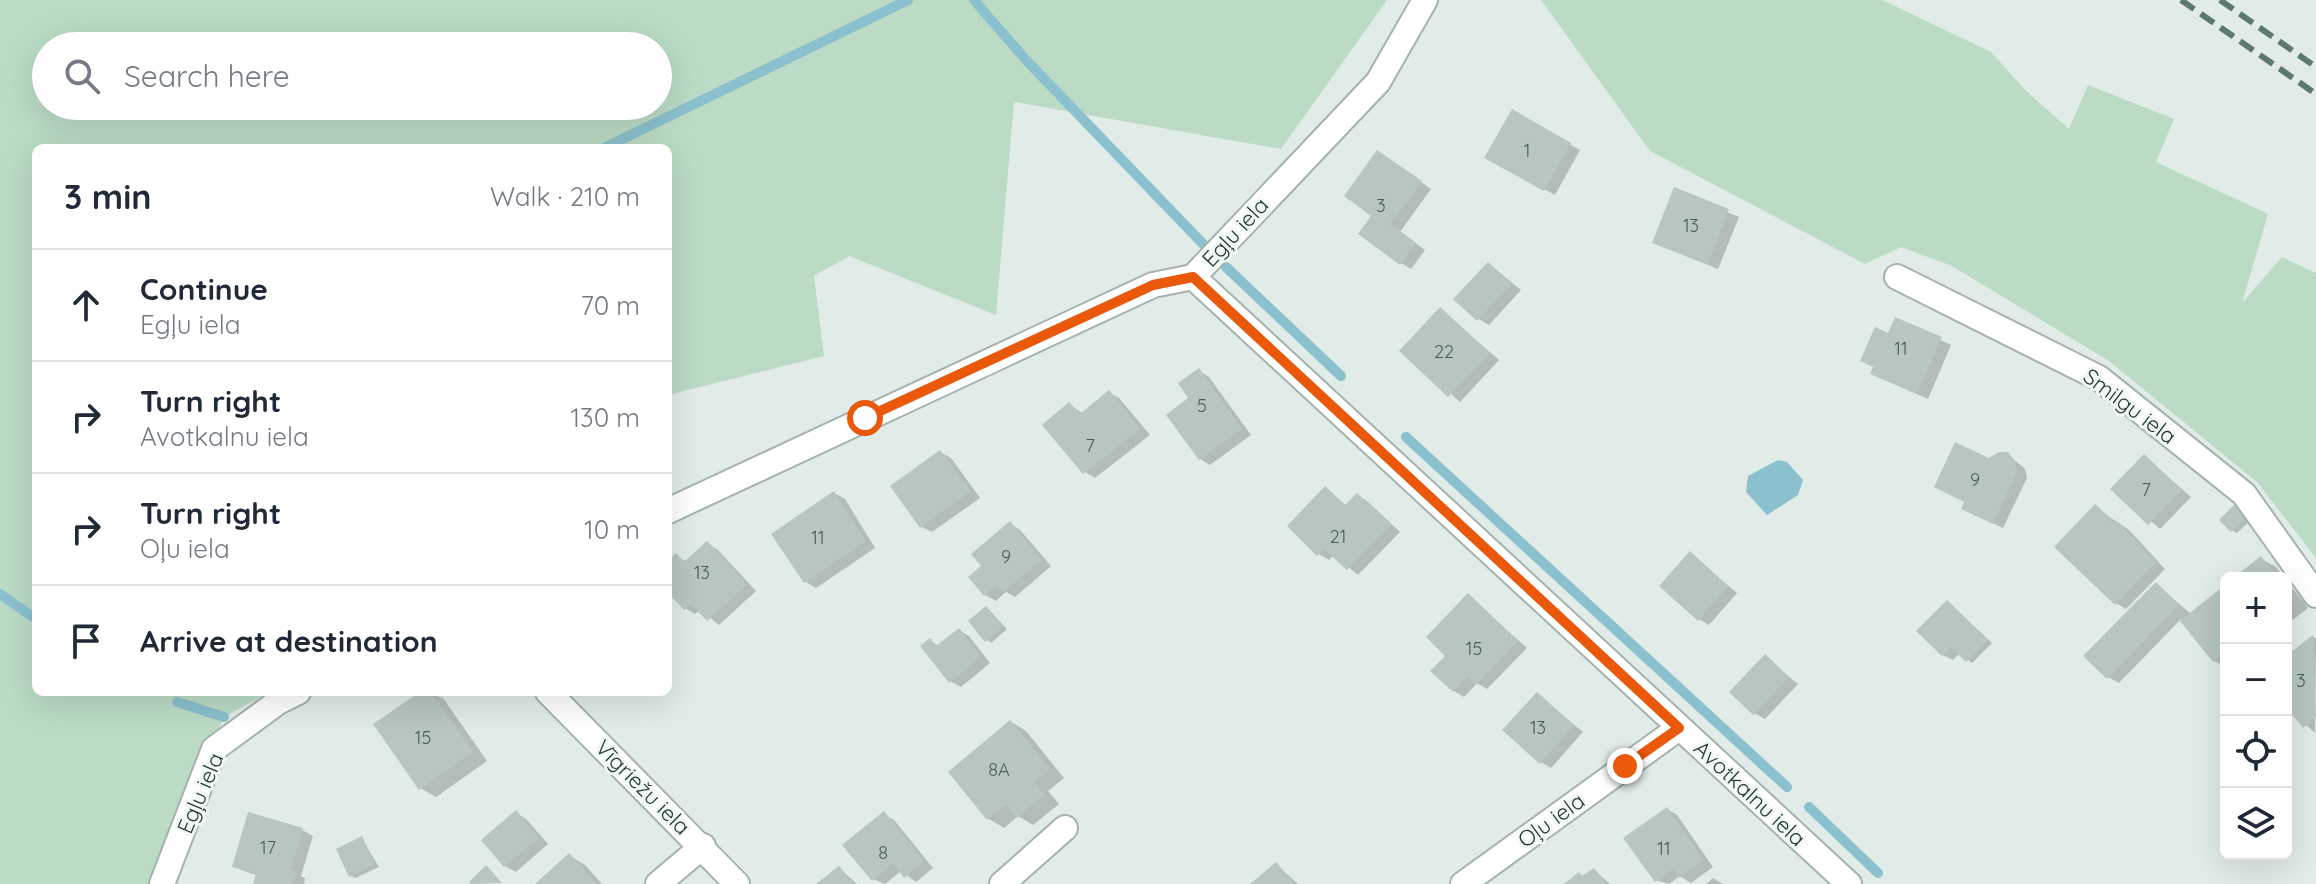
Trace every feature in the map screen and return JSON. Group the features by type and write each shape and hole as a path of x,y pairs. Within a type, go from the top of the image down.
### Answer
{"street":[{"name":"Egļu iela","path":"672,509 1153,285 1193,277 1378,82 1425,0"},
{"name":"Avotkalnu iela","path":"1193,277 1849,884"},
{"name":"Smilgu iela","path":"1897,277 2099,378 2244,494 2316,595"},
{"name":"Egļu iela","path":"162,884 214,749 290,696"},
{"name":"Vīgriežu iela","path":"552,696 703,846 737,884"},
{"name":"Oļu iela","path":"1463,884 1679,728"},
{"path":"1002,884 1065,828"},
{"path":"658,884 703,846"}],"green space":[{"path":"0,0 1387,0 1281,149 1014,102 996,315 849,256 814,276 824,356 672,394 672,144 32,144 32,696 262,696 224,717 153,884 0,884"},
{"path":"1541,0 1882,0 1991,52 2026,91 2069,129 2088,85 2174,119 2156,162 2268,214 2242,303 2282,257 2316,273 2316,558 2257,482 2109,361 1952,266 1901,247 1865,264 1650,151"}],"water":[{"path":"1778,460 1787,462 1803,480 1798,495 1767,515 1746,492 1748,476"}],"building":[{"path":"1512,109 1571,143 1544,191 1484,158"},
{"path":"1377,150 1422,181 1391,224 1416,243 1400,265 1358,234 1371,216 1344,196"},
{"path":"1674,187 1729,209 1708,265 1652,243"},
{"path":"1488,262 1512,284 1477,321 1453,299"},
{"path":"1440,307 1490,353 1448,397 1399,351"},
{"path":"1895,317 1942,337 1917,394 1870,374 1873,367 1860,361 1875,327 1888,333"},
{"path":"1199,368 1242,429 1199,460 1166,415 1188,398 1178,383"},
{"path":"1109,390 1141,429 1083,474 1042,425 1069,402 1080,414"},
{"path":"1955,442 1989,458 1999,452 2008,452 2015,461 2017,472 1993,524 1961,509 1964,502 1934,487"},
{"path":"940,450 971,491 920,528 890,486"},
{"path":"2144,454 2182,490 2148,525 2110,489"},
{"path":"1325,486 1345,505 1357,493 1391,525 1347,570 1324,549 1317,556 1287,526"},
{"path":"834,491 866,542 804,583 771,534"},
{"path":"2236,503 2248,515 2231,532 2219,520"},
{"path":"2095,504 2116,524 2118,522 2156,562 2115,605 2054,547"},
{"path":"1010,521 1042,560 1003,592 997,585 984,596 968,577 981,566 971,554"},
{"path":"707,541 747,584 707,621 691,604 684,610 672,597 672,557 676,553 684,562"},
{"path":"1690,551 1728,586 1698,621 1659,586"},
{"path":"2261,556 2273,572 2241,572"},
{"path":"2156,582 2179,605 2107,679 2083,656"},
{"path":"2220,589 2220,657 2213,662 2180,621"},
{"path":"1468,593 1518,641 1476,685 1467,677 1453,692 1430,671 1445,656 1426,637"},
{"path":"1947,600 1988,640 1966,662 1951,647 1942,656 1916,631"},
{"path":"986,606 1004,626 985,642 968,621"},
{"path":"959,628 981,657 949,683 920,646 930,638 936,646"},
{"path":"2313,635 2316,718 2303,728 2292,714 2292,651"},
{"path":"1765,654 1789,677 1753,715 1729,692"},
{"path":"1537,692 1574,725 1540,764 1502,730"},
{"path":"414,696 434,696 473,752 419,790 373,724"},
{"path":"1010,720 1050,769 1034,782 1045,795 1016,818 1006,805 987,820 948,772"},
{"path":"1667,807 1704,860 1679,878 1673,869 1655,882 1623,838"},
{"path":"516,810 539,838 504,867 481,840"},
{"path":"884,811 924,861 904,878 893,864 872,881 842,845"},
{"path":"248,812 303,828 291,870 296,871 292,884 253,884 256,874 232,867"},
{"path":"362,836 375,864 349,877 336,849"},
{"path":"569,853 597,884 535,884"},
{"path":"1276,862 1294,884 1250,884"},
{"path":"486,865 502,883 471,884 469,882"},
{"path":"839,866 854,884 816,884"},
{"path":"1594,868 1606,884 1564,884 1579,872 1582,876"}],"waterway":[{"path":"672,115 908,0"},
{"path":"974,0 1026,60 1205,246"},
{"path":"612,144 662,120"},
{"path":"1226,267 1341,376"},
{"path":"1406,437 1787,787"},
{"path":"0,594 32,616"},
{"path":"177,702 224,717"},
{"path":"1809,807 1878,873"}],"railway":[{"path":"2181,0 2316,94"},
{"path":"2220,0 2316,67"}],"route":[{"path":"865,418 1153,285 1193,277 1679,728 1625,766"}]}
